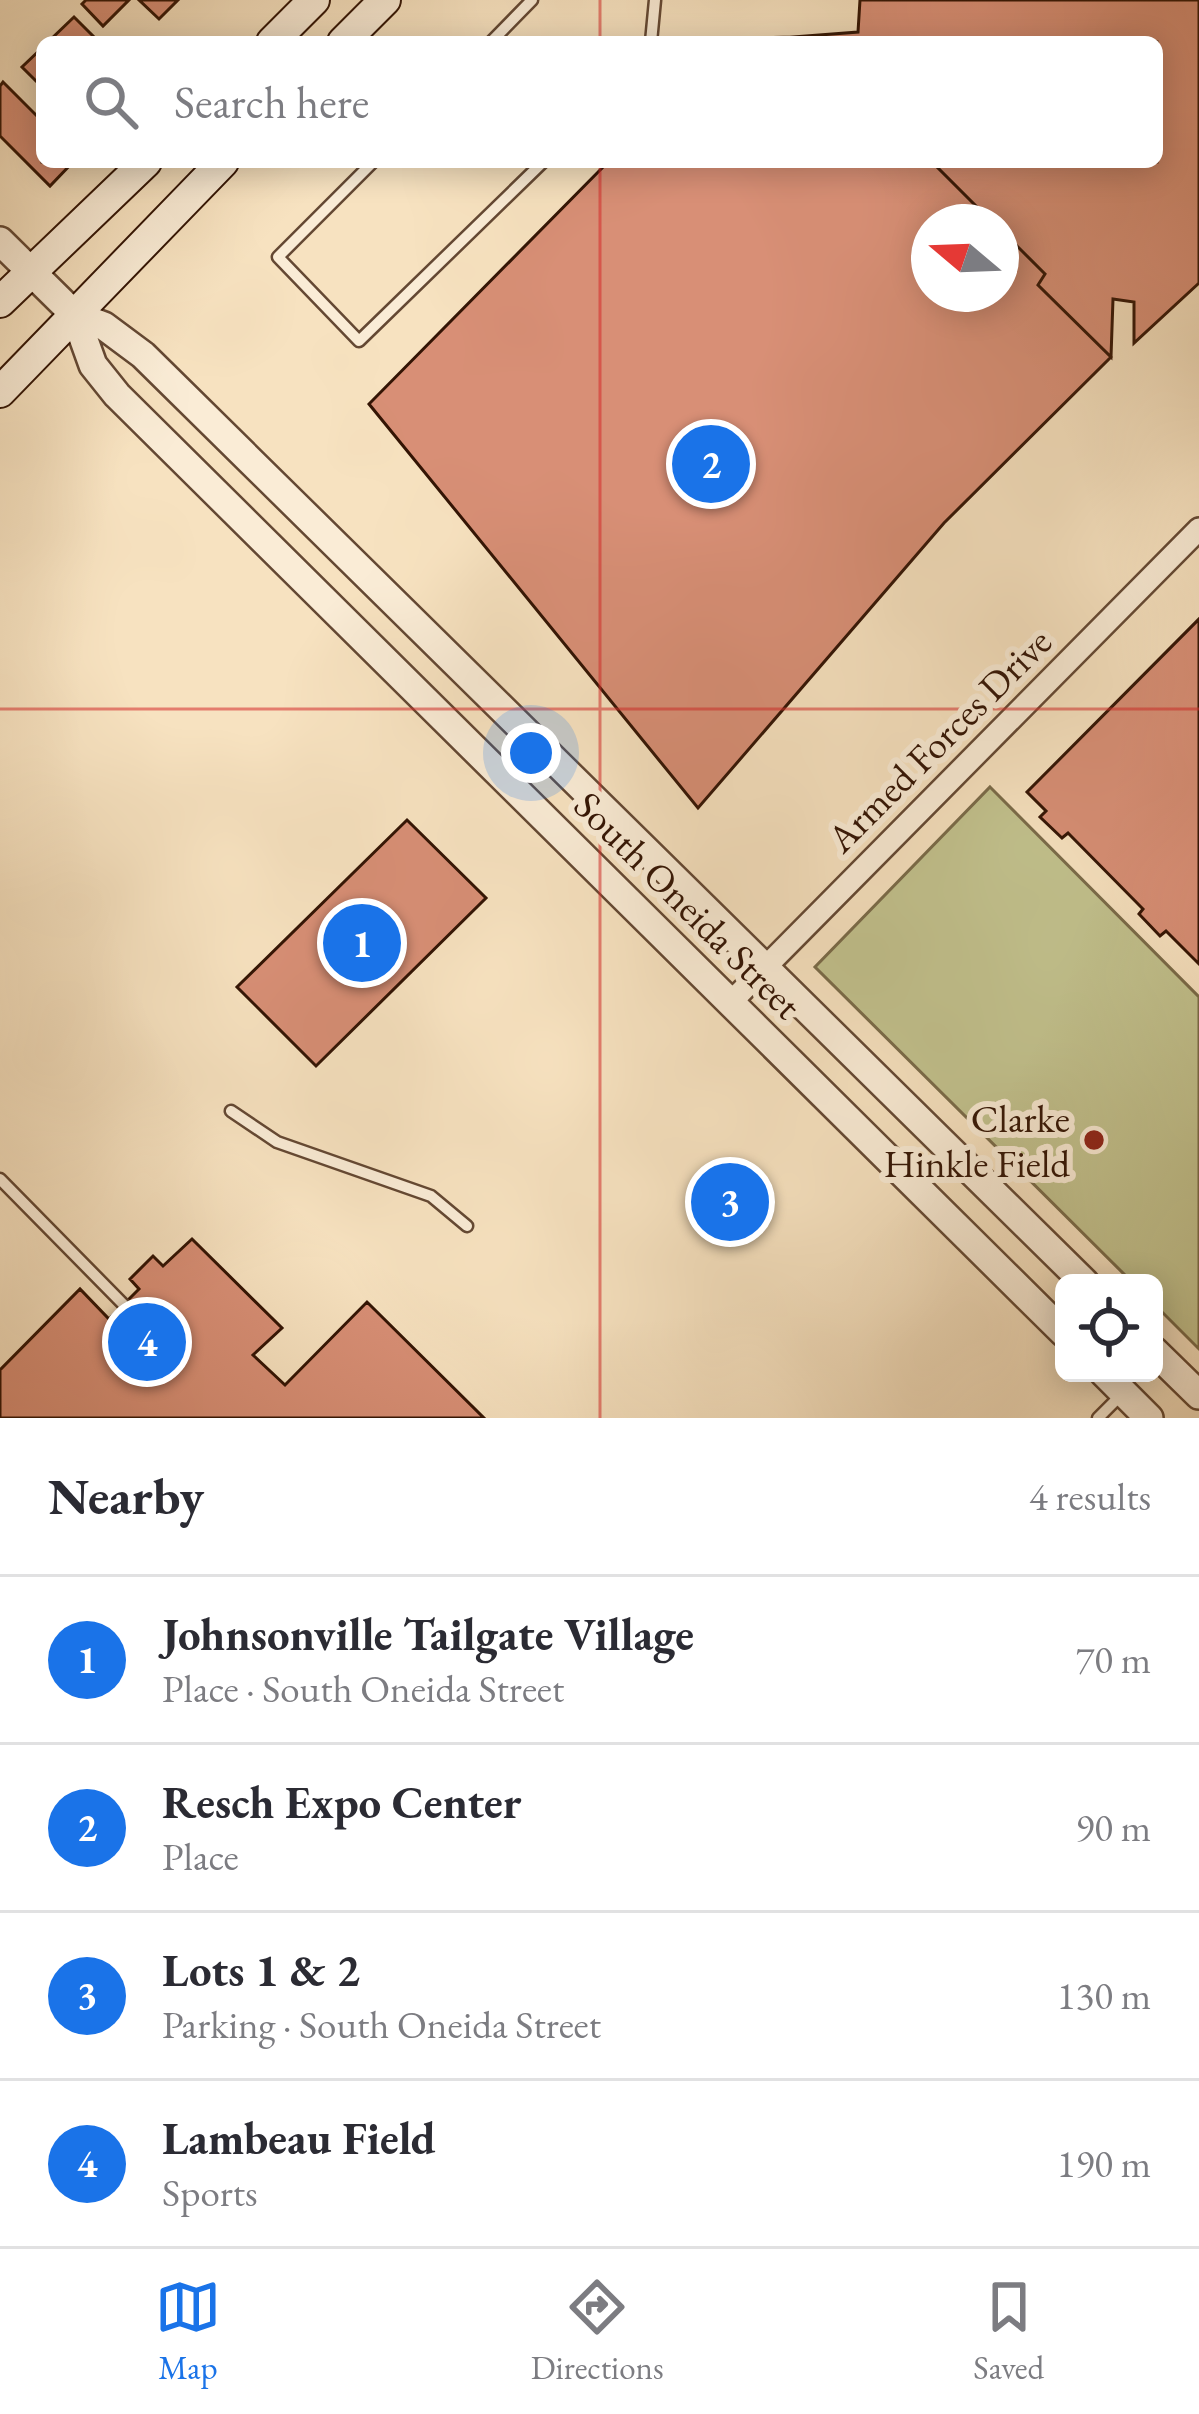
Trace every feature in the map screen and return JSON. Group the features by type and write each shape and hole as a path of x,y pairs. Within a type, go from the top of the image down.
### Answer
{"main road":[{"path":"278,36 314,0"},
{"path":"349,36 385,0"},
{"path":"0,302 140,168"},
{"path":"0,392 217,168"}],"street":[{"name":"South Oneida Street","path":"0,241 74,315 93,365 117,395 1055,1324"},
{"name":"South Oneida Street","path":"74,315 104,326 143,355 1076,1274"},
{"name":"Armed Forces Drive","path":"731,1002 1199,529"},
{"path":"1163,1360 1199,1395"},
{"path":"1114,1383 1149,1418"}],"lane":[{"path":"496,36 532,0"},
{"path":"652,36 655,0"},
{"path":"367,168 278,257 359,341 537,168"},
{"path":"231,1111 278,1142 431,1196 467,1226"},
{"path":"0,1179 124,1305"},
{"path":"1098,1418 1114,1383"}],"green space":[{"name":"Clarke Hinkle Field","path":"990,787 1199,997 1199,1349 1163,1313 1163,1274 1124,1274 815,967"}],"building":[{"path":"86,0 129,0 103,26 82,4"},
{"path":"139,0 178,0 159,19"},
{"path":"860,0 1199,0 1199,283 1134,343 1134,302 1113,299 1111,357 1038,285 1045,274 1019,248 1019,204 974,204 938,168 1163,168 1163,36 806,36 858,32"},
{"path":"74,17 93,36 54,36"},
{"path":"36,54 36,81 22,67"},
{"path":"3,82 36,115 36,168 67,168 50,186 0,136"},
{"path":"602,168 938,168 974,204 911,204 911,312 1019,312 1019,248 1045,274 1038,285 1111,357 944,523 698,808 369,404"},
{"path":"1199,619 1199,964 1166,931 1160,936 1139,914 1143,909 1068,833 1062,838 1040,817 1046,811 1027,792"},
{"path":"407,820 486,898 316,1066 237,987"},
{"path":"192,1239 282,1328 253,1355 285,1385 367,1302 484,1418 0,1418 0,1370 80,1289 109,1319 139,1289 130,1279 153,1256 163,1266"}],"place":[{"name":"Resch Expo Center","path":"711,464"},
{"name":"Johnsonville Tailgate Village","path":"362,943"},
{"name":"Clarke Hinkle Field","path":"1094,1140"},
{"name":"Lots 1 & 2","path":"730,1202"},
{"name":"Lambeau Field","path":"147,1342"}]}
